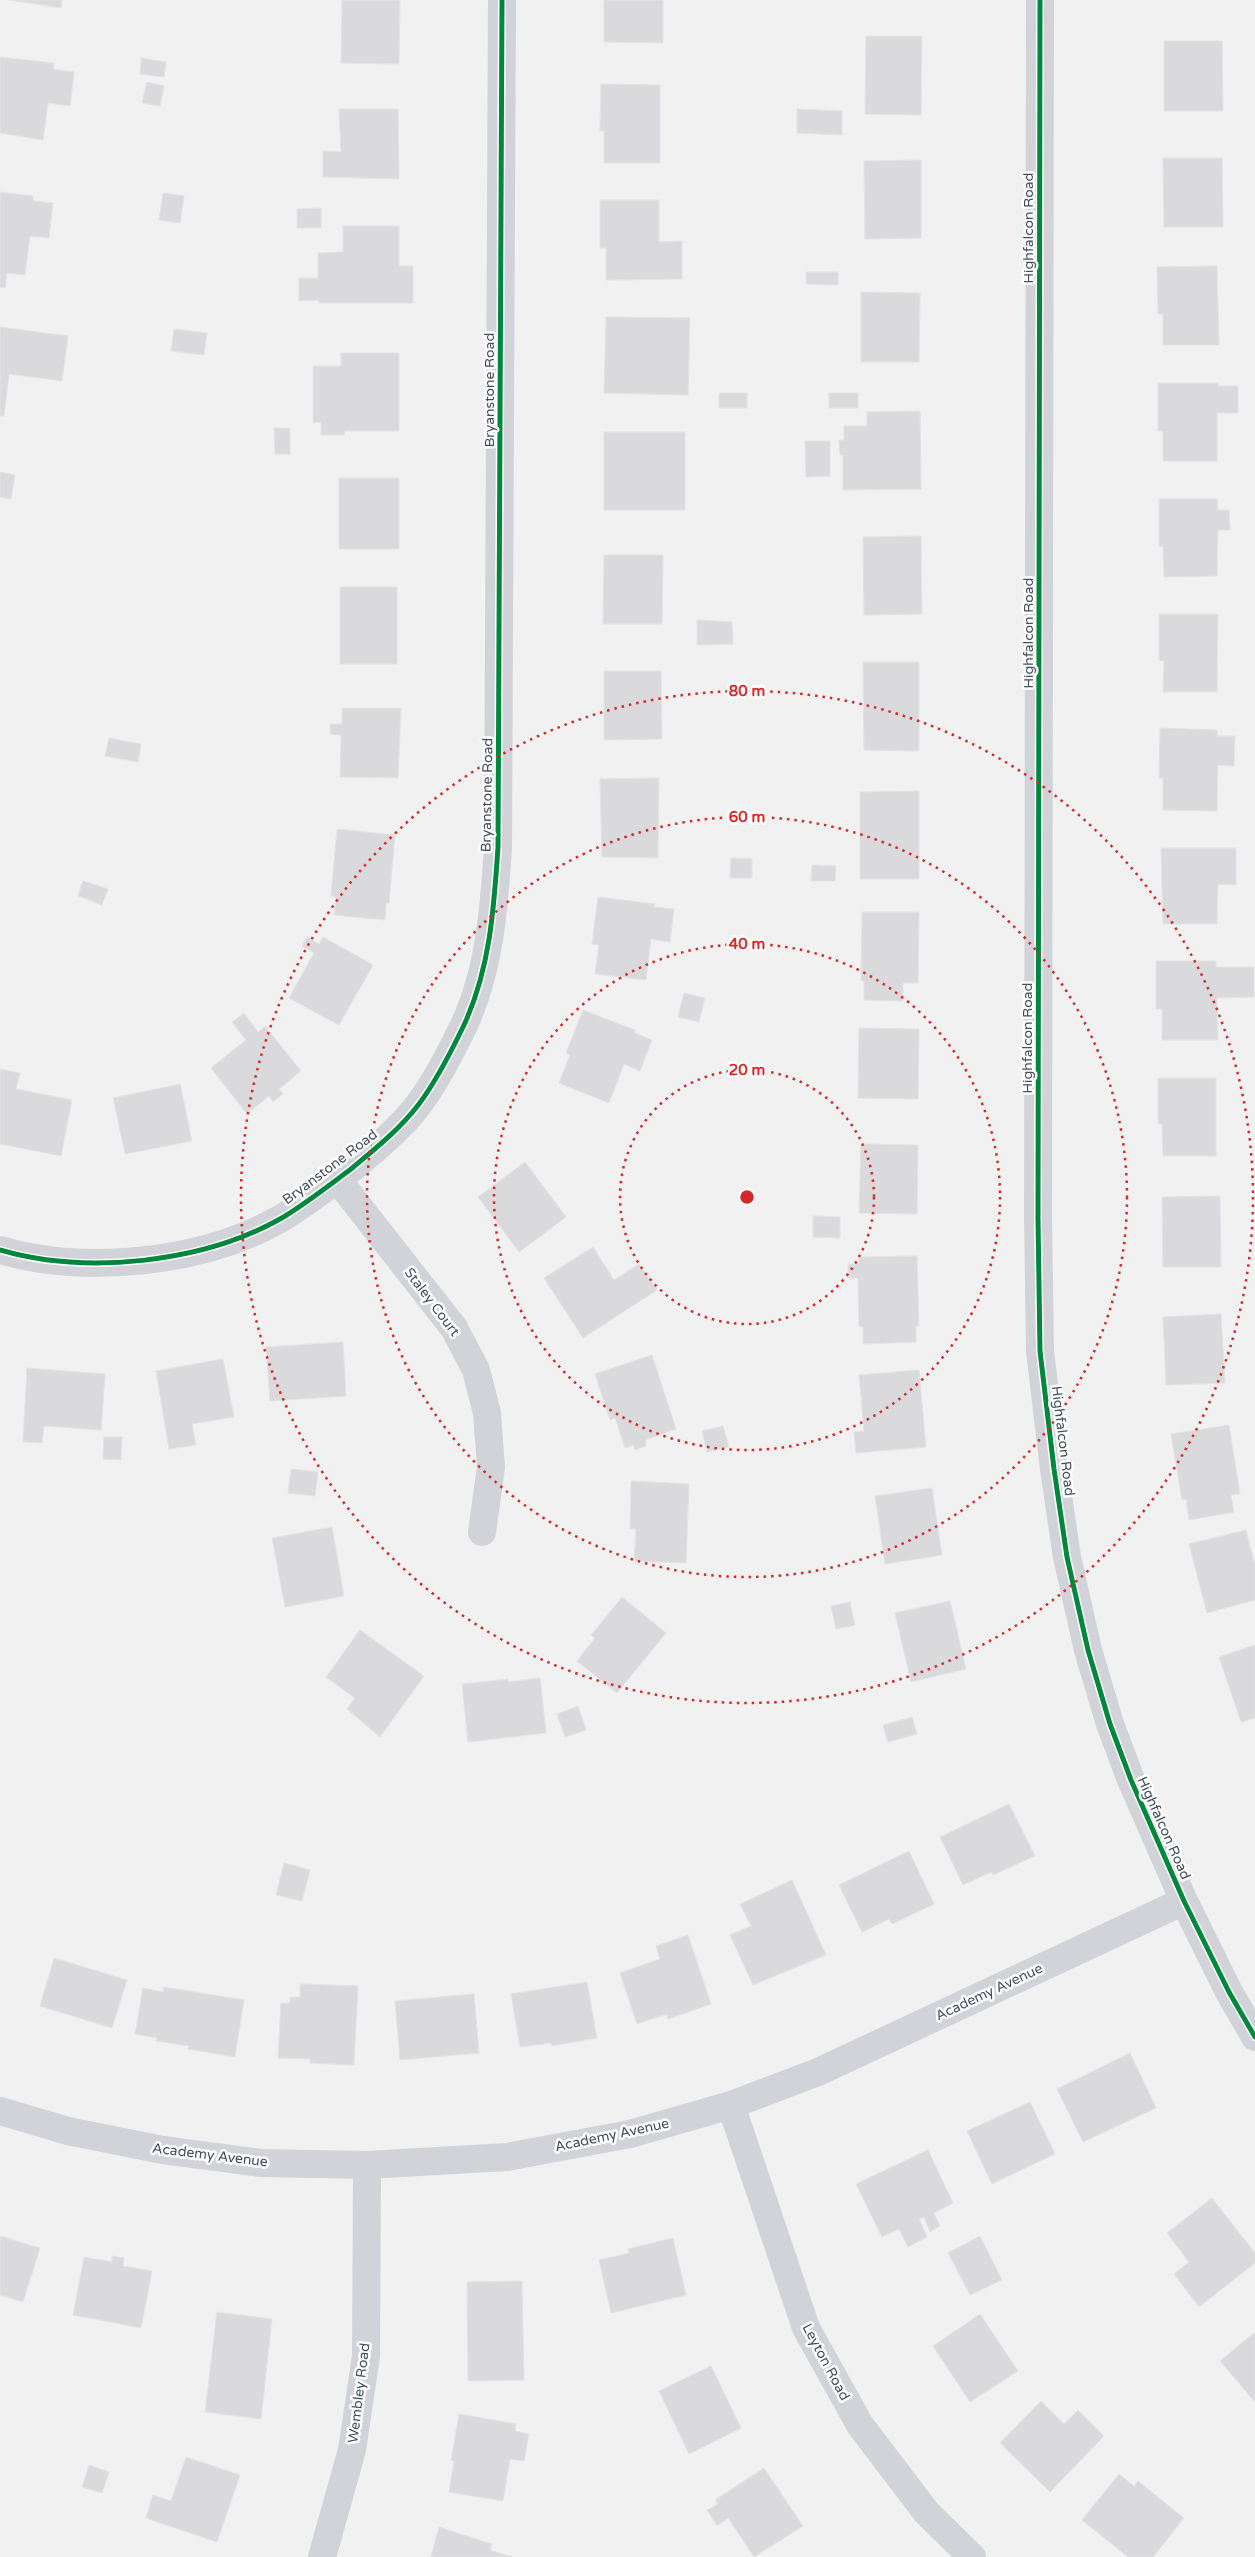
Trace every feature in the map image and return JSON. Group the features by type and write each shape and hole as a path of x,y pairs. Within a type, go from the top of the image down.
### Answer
{"street":[{"name":"Bryanstone Road","path":"0,1250 64,1263 115,1264 164,1257 222,1244 279,1219 337,1180 381,1144 419,1104 442,1068 464,1024 481,981 491,932 498,847 502,0"},
{"name":"Highfalcon Road","path":"1040,0 1038,1218 1040,1351 1067,1557 1088,1650 1113,1732 1184,1902 1229,1992 1255,2037"},
{"name":"Staley Court","path":"337,1180 454,1328 476,1370 487,1412 491,1467 482,1532"},
{"name":"Academy Avenue","path":"0,2111 68,2131 163,2150 261,2163 367,2165 507,2157 630,2134 731,2105 818,2072 1184,1902"},
{"name":"Leyton Road","path":"731,2105 806,2328 860,2425 926,2514 972,2557"},
{"name":"Wembley Road","path":"322,2557 352,2450 366,2356 367,2165"}],"building":[{"path":"10,0 62,0 61,8"},
{"path":"342,0 400,0 399,64 341,63"},
{"path":"604,0 663,0 663,43 604,42"},
{"path":"866,36 922,36 921,115 865,114"},
{"path":"1164,41 1222,41 1223,111 1164,111"},
{"path":"0,57 54,63 53,69 74,72 70,106 48,103 43,140 0,133"},
{"path":"141,58 166,62 164,77 140,74"},
{"path":"147,82 164,86 160,106 142,103"},
{"path":"601,84 660,85 660,163 604,163 604,131 600,131"},
{"path":"339,109 398,109 399,179 323,177 323,151 341,152"},
{"path":"797,109 842,111 842,135 797,133"},
{"path":"1163,158 1222,158 1223,227 1164,227"},
{"path":"921,160 921,238 865,239 864,161"},
{"path":"0,192 33,196 33,201 53,203 49,238 30,236 25,275 7,273 5,288 0,287"},
{"path":"163,193 184,196 180,223 159,220"},
{"path":"600,200 659,200 659,242 682,241 682,279 606,280 606,248 600,248"},
{"path":"321,208 321,228 297,228 297,209"},
{"path":"343,226 399,226 399,266 413,266 413,303 319,303 319,300 299,301 299,278 318,278 318,253 343,252"},
{"path":"1217,266 1219,345 1163,345 1163,314 1158,314 1157,267"},
{"path":"806,272 838,272 838,285 806,284"},
{"path":"861,292 920,293 919,362 861,362"},
{"path":"606,317 690,318 688,395 604,393"},
{"path":"0,327 68,336 62,381 9,374 4,416 0,416"},
{"path":"174,329 207,333 204,355 171,351"},
{"path":"341,353 399,353 399,431 345,431 344,435 321,435 321,422 313,423 313,366 341,366"},
{"path":"1158,383 1218,383 1218,386 1238,386 1238,413 1217,413 1217,461 1163,461 1163,431 1158,431"},
{"path":"719,393 747,393 747,408 719,408"},
{"path":"829,393 858,393 858,408 829,408"},
{"path":"920,411 921,489 843,490 843,455 840,455 839,440 844,440 844,426 867,426 867,412"},
{"path":"274,428 290,428 290,454 275,454"},
{"path":"604,432 685,432 685,510 604,510"},
{"path":"805,441 830,441 830,476 806,477"},
{"path":"0,472 15,475 11,499 0,497"},
{"path":"339,478 399,478 399,549 339,549"},
{"path":"1159,499 1217,499 1218,510 1229,510 1230,530 1218,530 1217,576 1164,577 1163,547 1159,546"},
{"path":"921,536 922,614 864,615 863,537"},
{"path":"604,555 663,555 662,624 603,624"},
{"path":"340,587 397,587 397,664 340,664"},
{"path":"1159,614 1218,614 1217,692 1163,692 1164,661 1159,660"},
{"path":"697,620 732,622 733,644 697,645"},
{"path":"863,662 919,662 919,751 864,750"},
{"path":"604,671 661,671 662,739 604,740"},
{"path":"342,708 401,708 398,778 340,777 341,735 330,734 330,724 342,724"},
{"path":"1160,728 1217,730 1217,736 1235,736 1234,766 1218,765 1217,811 1163,810 1163,778 1159,778"},
{"path":"109,738 141,744 138,762 105,756"},
{"path":"659,778 658,858 602,857 600,779"},
{"path":"919,791 919,879 860,879 860,792"},
{"path":"337,829 395,835 389,903 386,903 385,920 334,915 336,897 331,896"},
{"path":"1161,848 1236,848 1236,885 1218,884 1217,924 1163,924"},
{"path":"731,858 752,859 752,878 730,878"},
{"path":"812,865 836,866 835,881 811,881"},
{"path":"83,881 108,889 102,905 78,896"},
{"path":"598,897 655,904 654,907 674,909 670,942 651,939 646,980 595,974 599,945 592,944"},
{"path":"862,912 919,912 918,983 903,983 903,1001 864,1000 864,981 861,980"},
{"path":"307,937 319,944 323,937 373,965 339,1025 289,998 314,953 302,946"},
{"path":"1156,961 1216,961 1216,967 1254,967 1254,997 1217,998 1218,1040 1162,1040 1162,1009 1156,1009"},
{"path":"684,993 705,998 699,1022 678,1017"},
{"path":"583,1010 635,1030 635,1033 652,1040 640,1071 624,1064 609,1103 559,1083 570,1055 566,1053"},
{"path":"244,1013 258,1032 265,1026 301,1071 279,1089 283,1094 273,1102 269,1096 247,1114 211,1068 246,1040 232,1022"},
{"path":"859,1028 919,1029 918,1099 858,1098"},
{"path":"0,1069 20,1073 16,1089 72,1100 61,1156 0,1144"},
{"path":"1158,1078 1216,1078 1216,1156 1163,1156 1162,1124 1158,1124"},
{"path":"180,1084 192,1141 125,1154 113,1098"},
{"path":"861,1144 918,1145 917,1214 859,1213"},
{"path":"525,1162 566,1217 519,1252 478,1197"},
{"path":"1220,1196 1221,1267 1163,1267 1162,1197"},
{"path":"813,1216 840,1217 840,1238 813,1237"},
{"path":"593,1247 614,1280 639,1264 657,1290 583,1338 544,1278"},
{"path":"917,1256 919,1326 916,1326 916,1342 863,1344 863,1327 859,1326 858,1278 848,1278 848,1264 859,1264 859,1257"},
{"path":"1221,1314 1225,1383 1166,1385 1163,1317"},
{"path":"343,1342 346,1396 270,1401 266,1347"},
{"path":"652,1355 676,1429 645,1440 646,1446 635,1450 633,1445 625,1448 615,1418 610,1420 595,1374"},
{"path":"223,1359 234,1417 192,1424 196,1445 169,1449 156,1371"},
{"path":"27,1368 105,1374 101,1430 44,1426 42,1443 23,1442"},
{"path":"919,1370 926,1447 856,1453 854,1432 864,1431 859,1375"},
{"path":"1229,1425 1240,1494 1231,1495 1234,1512 1189,1520 1186,1499 1182,1500 1171,1434"},
{"path":"723,1426 729,1447 707,1452 702,1431"},
{"path":"104,1437 122,1437 121,1460 103,1459"},
{"path":"291,1469 318,1472 315,1496 288,1493"},
{"path":"631,1481 689,1484 686,1563 634,1561 636,1529 630,1529"},
{"path":"932,1488 942,1555 885,1564 875,1496"},
{"path":"332,1527 344,1596 285,1607 272,1538"},
{"path":"1246,1530 1255,1565 1255,1600 1207,1613 1189,1544"},
{"path":"622,1597 666,1633 617,1693 577,1661 595,1638 591,1635"},
{"path":"950,1601 966,1669 911,1682 895,1613"},
{"path":"850,1602 855,1625 836,1629 831,1606"},
{"path":"360,1630 424,1676 380,1737 347,1709 355,1698 326,1677"},
{"path":"1255,1645 1255,1718 1241,1722 1219,1657"},
{"path":"540,1678 546,1733 468,1742 462,1684 508,1679 508,1682"},
{"path":"578,1706 586,1730 565,1737 557,1714"},
{"path":"912,1717 917,1734 888,1742 883,1725"},
{"path":"1009,1804 1035,1856 993,1875 991,1872 963,1885 940,1837"},
{"path":"909,1851 934,1904 892,1924 889,1919 862,1932 839,1885"},
{"path":"284,1863 310,1870 302,1901 276,1895"},
{"path":"792,1880 826,1955 753,1985 730,1935 751,1926 740,1904"},
{"path":"688,1935 711,2004 668,2019 667,2014 637,2024 620,1973 660,1959 656,1946"},
{"path":"54,1958 127,1980 112,2028 40,2006"},
{"path":"587,1982 597,2038 551,2046 551,2043 520,2047 511,1994"},
{"path":"300,1984 358,1986 354,2065 310,2063 310,2059 278,2058 281,2003 290,2003 290,1997 300,1997"},
{"path":"164,1987 244,2000 235,2057 188,2049 189,2046 156,2041 157,2038 135,2034 143,1988 163,1992"},
{"path":"474,1994 479,2053 400,2060 395,2001"},
{"path":"1130,2053 1156,2108 1083,2142 1057,2089"},
{"path":"1030,2102 1055,2154 992,2184 967,2131"},
{"path":"928,2150 953,2203 934,2213 940,2226 930,2232 924,2217 919,2219 927,2237 908,2247 899,2229 882,2237 856,2184"},
{"path":"1212,2198 1255,2253 1255,2263 1199,2307 1174,2274 1189,2262 1167,2233"},
{"path":"0,2236 40,2248 23,2302 0,2295"},
{"path":"980,2236 1002,2280 970,2295 948,2253"},
{"path":"673,2238 686,2295 611,2313 599,2260 629,2253 628,2249"},
{"path":"112,2256 124,2258 123,2266 152,2271 141,2328 73,2315 84,2257 112,2262"},
{"path":"522,2281 524,2380 468,2381 467,2282"},
{"path":"217,2312 272,2319 261,2419 205,2412"},
{"path":"980,2314 1018,2371 970,2402 933,2346"},
{"path":"1255,2332 1255,2402 1220,2361"},
{"path":"711,2366 741,2428 689,2454 659,2391"},
{"path":"1041,2401 1064,2424 1078,2410 1104,2436 1050,2492 1000,2443"},
{"path":"459,2414 516,2424 515,2431 529,2434 524,2461 510,2459 503,2501 449,2492 454,2461 451,2460"},
{"path":"186,2457 240,2475 217,2542 146,2518 153,2495 171,2501"},
{"path":"89,2465 109,2472 102,2493 82,2487"},
{"path":"764,2468 803,2526 754,2557 728,2518 717,2526 707,2510 718,2504 715,2500"},
{"path":"1119,2474 1134,2486 1138,2481 1184,2518 1153,2557 1128,2557 1082,2520"},
{"path":"439,2527 492,2544 490,2550 512,2557 431,2557"}],"cycle path":[{"path":"0,1250 33,1258 69,1262 105,1263 143,1260 180,1255 215,1246 249,1234 280,1219 307,1202 351,1169 404,1122 426,1095 443,1066 473,1004 480,982 489,938 495,893 498,847 502,0"},
{"path":"1040,0 1038,1218 1040,1351 1067,1557 1088,1650 1110,1724 1131,1780 1184,1901 1229,1992 1255,2037"}]}
